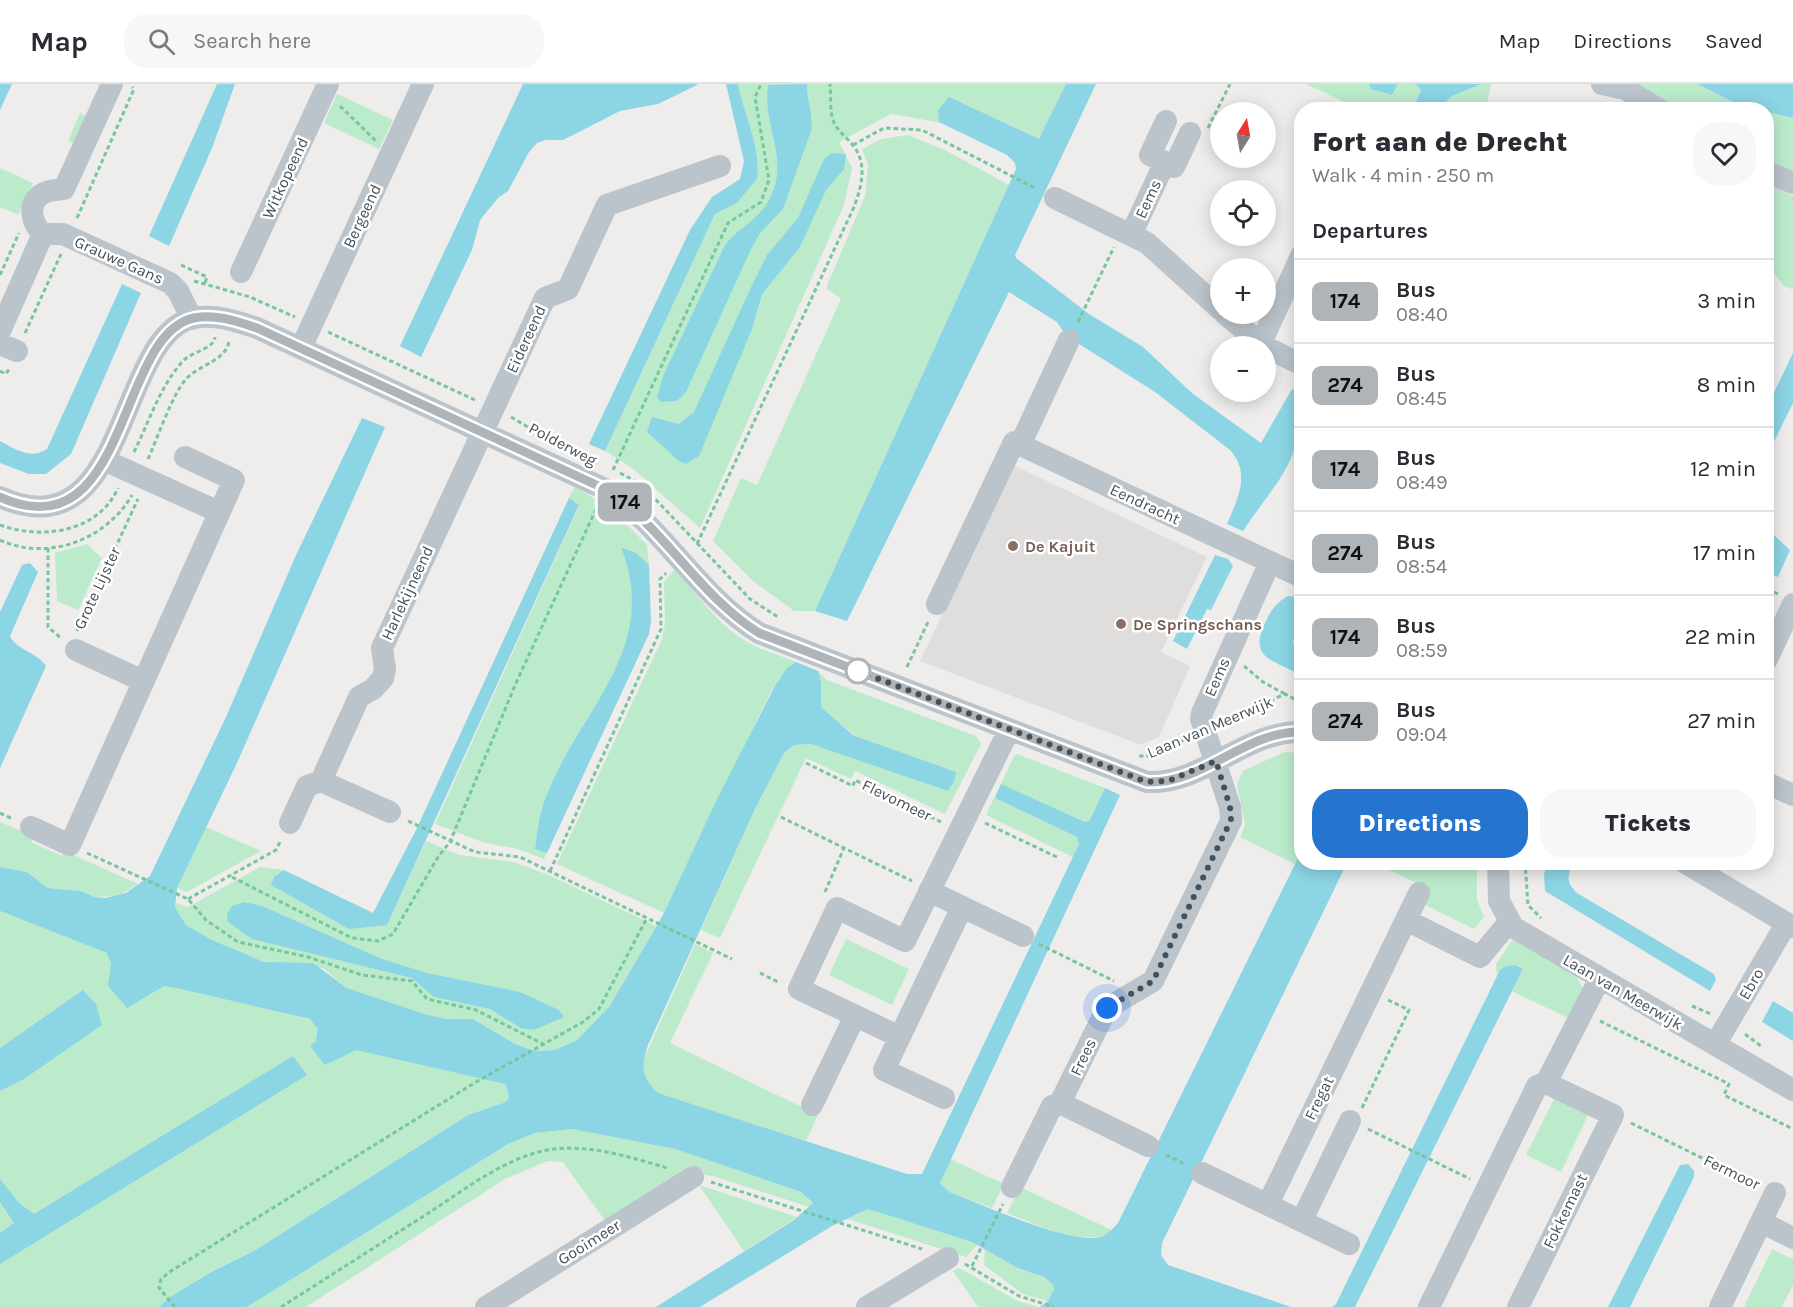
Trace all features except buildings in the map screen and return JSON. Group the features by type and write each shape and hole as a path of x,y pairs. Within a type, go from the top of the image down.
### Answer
{"street":[{"path":"0,331 43,234 36,228 32,209 38,197 45,192 64,189 112,84"},
{"name":"Bergeend","path":"301,348 423,84"},
{"path":"1602,84 1625,89 1647,102"},
{"name":"Witkopeend","path":"237,282 326,89"},
{"name":"Eems","path":"1166,121 1150,155 1174,167 1190,133"},
{"name":"Eems","path":"1126,233 1165,162"},
{"name":"Eidereend","path":"483,432 545,298 568,289 608,205 720,166"},
{"path":"1774,175 1793,183"},
{"name":"Eems","path":"1047,194 1147,243 1210,300"},
{"name":"Grauwe Gans","path":"43,234 63,234 170,283 192,319"},
{"path":"1267,336 1294,273"},
{"name":"Polderweg","path":"192,319 217,317 257,328 483,432 609,479 633,510 724,608 759,633 1009,730"},
{"path":"0,497 25,506 48,506 70,498 89,483 104,460 155,350 174,330 192,319"},
{"path":"1237,324 1251,336"},
{"path":"937,604 1014,442 1020,445 1069,340"},
{"path":"1276,352 1294,361"},
{"name":"Harlekijneend","path":"290,823 307,786 321,781 359,697 373,689 383,678 385,669 381,648 483,432"},
{"name":"Eendracht","path":"1020,445 1270,562"},
{"path":"31,827 70,845 234,480 185,457"},
{"path":"104,460 136,486 219,512"},
{"path":"1270,562 1294,574"},
{"name":"Eems","path":"1216,761 1205,730 1202,713 1270,562"},
{"path":"1774,644 1793,604"},
{"name":"Grote Lijster","path":"74,647 143,681"},
{"path":"900,1037 799,989 837,908 905,941 1009,730"},
{"name":"Laan van Meerwijk","path":"1009,730 1147,782 1168,781 1274,735 1294,733"},
{"name":"Frees","path":"1012,1186 1052,1106 1060,1103 1107,1008 1153,981 1231,820 1230,807 1216,761"},
{"path":"321,781 399,817"},
{"path":"1774,786 1793,795"},
{"path":"1406,920 1480,957 1509,922 1499,901 1498,870"},
{"name":"Ebro","path":"1698,870 1791,925 1715,1045"},
{"path":"930,890 1023,936"},
{"name":"Fregat","path":"1268,1204 1419,893"},
{"path":"944,1098 884,1070 962,907"},
{"name":"Laan van Meerwijk","path":"1509,922 1522,933 1793,1090"},
{"path":"1546,1083 1600,978"},
{"path":"812,1105 855,1016"},
{"path":"1428,1307 1537,1086 1546,1083 1613,1115"},
{"path":"1060,1103 1148,1146"},
{"name":"Fokkemast","path":"1518,1307 1613,1115"},
{"path":"1302,1220 1352,1122"},
{"path":"1202,1173 1349,1244"},
{"name":"Gooimeer","path":"486,1307 693,1177"},
{"name":"Fermoor","path":"1720,1307 1775,1193"},
{"path":"1761,1222 1793,1238"},
{"path":"867,1307 948,1258"}],"path":[{"path":"0,371 6,374 8,348 69,237 134,89 131,84"},
{"path":"232,877 352,938 378,941 393,934 450,842 516,683 728,223 761,202 770,180 755,97 761,84"},
{"path":"697,544 854,207 862,183 862,167 853,145 841,134 832,118 830,84"},
{"path":"1190,133 1203,139 1230,84"},
{"path":"326,89 334,100 381,146 392,152"},
{"path":"853,145 884,128 922,130 1047,194"},
{"name":"Eems","path":"1069,340 1126,233"},
{"path":"0,540 22,548 66,545 97,533 113,520 136,486 183,381 209,360 222,356 228,349 230,320 237,282"},
{"name":"Polderweg","path":"205,283 237,282 312,324 494,409 552,441"},
{"name":"Polderweg","path":"603,465 609,479 641,484 750,599 783,619"},
{"name":"Grote Lijster","path":"74,647 139,499 136,486"},
{"path":"48,548 48,627 55,635 74,647"},
{"path":"550,871 661,629 660,579 680,560"},
{"path":"897,663 907,667 937,604"},
{"path":"1227,656 1249,669 1263,682 1285,694"},
{"name":"Laan van Meerwijk","path":"1132,753 1148,756 1285,694 1294,699"},
{"name":"Flevomeer","path":"806,763 852,786 855,780 1059,858"},
{"path":"399,817 475,852 520,857 732,959"},
{"path":"781,817 930,890"},
{"path":"188,899 232,877 276,850 290,823"},
{"path":"70,845 188,899 206,920 238,942 308,957 362,975 412,981 427,999 476,1010 543,1044"},
{"path":"837,908 837,898 824,891 844,848"},
{"path":"1526,870 1528,905 1544,920"},
{"path":"175,1307 159,1288 159,1283 171,1271 476,1083 583,1022 599,1009 646,918"},
{"path":"1051,950 1134,992"},
{"path":"1371,992 1409,1010 1352,1122 1487,1187"},
{"name":"Laan van Meerwijk","path":"1685,1004 1728,1023 1764,1049"},
{"path":"1582,1012 1729,1084 1724,1095 1793,1129"},
{"name":"Fermoor","path":"1613,1115 1775,1193"},
{"path":"1148,1146 1202,1173"},
{"path":"281,1307 477,1181 522,1157 548,1150 573,1148 621,1155 846,1225"},
{"path":"972,1266 1001,1208"},
{"path":"1042,1303 1054,1307"}],"shaded area":[{"path":"1013,465 1207,557 1161,652 1190,666 1159,737 1141,745 920,661"}],"green space":[{"path":"738,84 1067,84 1039,140 891,114 839,142 852,168 844,205 700,528 632,468 605,451 715,214 737,203 757,179"},
{"path":"1306,84 1369,84 1372,89 1392,95 1398,84 1415,84 1421,90 1416,102 1344,102"},
{"path":"1482,84 1491,84 1487,102 1447,102 1452,96"},
{"path":"1632,84 1697,84 1733,102 1665,102"},
{"path":"337,94 393,120 379,149 324,123"},
{"path":"80,113 88,117 76,144 68,141"},
{"path":"1774,113 1793,118 1793,174 1774,164"},
{"path":"908,135 947,151 1009,185 815,611 794,611 753,581 713,541 741,478 757,485 841,299 826,288 865,196 868,165 862,149 881,139"},
{"path":"0,168 33,183 18,215 0,207"},
{"path":"1774,187 1793,196 1793,288 1784,286 1774,273"},
{"path":"575,486 614,512 647,545 649,565 636,553 622,547 631,585 631,620 622,653 608,684 556,775 542,808 535,849 547,853 544,859 518,849 485,843 435,824 579,506 569,498"},
{"path":"87,544 102,558 78,610 57,601 55,553"},
{"path":"674,570 734,633 756,647 796,662 781,677 769,696 664,913 557,864 662,639 665,623 664,582"},
{"path":"818,671 827,680 976,736 981,744 945,814 855,771 851,779 806,758 720,938 701,930 756,807 784,753 794,745 811,744 955,772 854,735 821,707 821,681"},
{"path":"1284,752 1294,753 1294,864 1240,837 1245,825 1237,784 1243,771"},
{"path":"1017,754 1105,788 1090,821 1085,822 1002,785 995,798 1077,837 1079,844 1073,857 986,815"},
{"path":"0,822 33,836 31,842 62,856 65,851 138,884 118,896 94,897 81,891 48,888 27,872 0,867"},
{"path":"206,827 261,851 187,892 177,888"},
{"path":"426,841 459,855 514,862 551,876 656,926 609,1007 577,1040 555,1050 535,1051 515,1044 473,1019 447,1019 428,1015 347,988 323,968 264,962 212,940 186,925 175,907 175,903 188,907 260,867 284,870 274,877 387,925"},
{"path":"1389,870 1477,870 1477,900 1484,917 1474,929 1423,904 1429,889"},
{"path":"0,911 107,953 501,1083 506,1085 509,1097 506,1102 468,1115 254,1251 213,1271 170,1297 159,1307 0,1307"},
{"path":"846,939 909,969 892,1005 829,975"},
{"path":"1513,939 1575,974 1583,988 1570,1019 1512,991 1523,969 1500,970 1497,976 1496,964"},
{"path":"695,944 713,953 670,1043 818,1115 806,1141 658,1093 646,1082 643,1061"},
{"path":"1554,1099 1588,1115 1561,1172 1526,1155"},
{"path":"572,1129 675,1149 801,1192 813,1204 809,1207 713,1176 693,1173 606,1222 563,1162 548,1161 505,1179 306,1307 247,1307 508,1144 535,1133"},
{"path":"950,1159 1004,1184 992,1208 949,1192 940,1183"},
{"path":"699,1185 797,1217 744,1251"},
{"path":"1020,1187 1112,1230 1102,1236 1090,1238 1076,1236 1046,1228 1007,1213"},
{"path":"868,1209 977,1245 966,1257 848,1219"},
{"path":"1772,1249 1793,1259 1793,1285 1782,1307 1744,1307"},
{"path":"985,1250 1014,1267 1048,1280 1054,1289 1048,1301 1023,1294 984,1265"},
{"path":"959,1268 1018,1301 1039,1307 978,1307 953,1271"}],"water":[{"path":"0,84 12,84 0,110"},
{"path":"217,84 235,84 212,148 169,246 149,236"},
{"path":"523,84 699,84 658,104 620,111 563,140 545,140 537,143 529,152 508,191 498,198 480,220 472,250 421,357 400,346"},
{"path":"726,84 738,84 757,155 757,179 737,203 715,214 605,451 589,444 690,230 712,197 740,179 744,161"},
{"path":"807,84 812,128 783,209 760,233 751,249 686,392 677,401 661,402 657,398 663,376 725,245 764,208 775,187 777,158 767,101 768,85"},
{"path":"1066,84 1096,84 1015,255 1016,258 1089,314 1143,347 1193,394 1261,443 1292,389 1294,390 1293,455 1277,483 1243,531 1227,524 1238,495 1241,477 1240,468 1230,450 1155,392 1076,342 1065,334 1057,322 1009,292 847,621 815,611 1016,169 1015,163 1007,155 939,122 938,110 949,97 1039,139"},
{"path":"1369,84 1398,84 1392,95 1371,89"},
{"path":"1415,84 1482,84 1452,96 1446,102 1416,102 1421,90"},
{"path":"1697,84 1793,84 1793,118 1774,113 1774,102 1733,102"},
{"path":"831,153 846,154 844,169 826,190 800,247 762,294 752,329 699,456 686,464 679,461 647,432 652,417 679,424 694,412 767,255 798,218 824,159"},
{"path":"122,284 141,293 71,454 46,474 29,474 0,463 0,441 17,450 29,453 35,454 47,449"},
{"path":"1793,353 1793,403 1774,442 1774,392"},
{"path":"362,418 385,427 237,763 177,888 175,907 186,925 212,940 264,962 313,963 347,988 428,1015 447,1019 473,1019 515,1044 535,1051 555,1050 577,1040 609,1007 664,913 717,799 775,686 787,668 796,662 818,671 821,681 821,707 853,735 956,772 954,782 948,791 811,744 794,745 784,753 756,807 648,1045 644,1059 644,1071 648,1082 658,1093 907,1174 922,1174 1079,844 1077,837 995,798 1001,784 1085,822 1090,820 1105,788 1120,795 940,1183 949,1192 1043,1228 1080,1237 1095,1238 1108,1233 1118,1223 1294,866 1294,870 1344,870 1162,1243 1161,1255 1168,1265 1291,1307 1040,1307 1048,1301 1054,1289 1044,1277 1017,1268 972,1242 868,1209 832,1226 700,1307 656,1307 794,1220 813,1203 801,1192 675,1149 572,1129 535,1133 508,1144 247,1307 159,1307 170,1297 213,1271 254,1251 468,1115 506,1102 509,1097 506,1085 501,1083 356,1050 325,1065 310,1046 316,1041 318,1029 310,1019 177,988 164,986 127,1008 108,986 111,963 107,953 0,911 0,867 27,872 48,888 81,891 94,897 106,898 126,893 150,876 226,717 297,553"},
{"path":"569,498 579,505 387,925 349,929 271,885 274,877 284,870 373,913 416,830"},
{"path":"1774,535 1790,550 1778,577 1774,575"},
{"path":"621,547 636,553 649,565 651,622 649,634 547,853 535,849 542,808 556,774 608,683 622,652 631,620 631,585"},
{"path":"1215,555 1228,559 1233,566 1211,610 1207,609 1187,649 1173,641"},
{"path":"30,563 38,572 10,636 17,645 37,657 46,666 0,768 0,612 22,565"},
{"path":"1288,596 1294,596 1294,672 1273,661 1261,651 1261,634 1270,613"},
{"path":"1545,870 1571,870 1569,879 1577,893 1714,974 1716,980 1710,991 1545,891"},
{"path":"244,902 262,906 382,959 427,973 520,992 559,1010 564,1017 534,1030 521,1028 490,1009 434,997 412,978 252,939 228,922 227,914 232,906"},
{"path":"1515,965 1523,969 1355,1307 1332,1307 1336,1304 1500,970"},
{"path":"83,990 96,1004 102,1025 24,1079 0,1091 0,1048"},
{"path":"1773,1001 1793,1013 1793,1041 1762,1022"},
{"path":"293,1056 307,1075 0,1264 0,1233 14,1223 0,1202 0,1179 19,1203 34,1214"},
{"path":"1688,1164 1694,1171 1694,1177 1630,1307 1608,1307 1680,1165"}],"bus line":[{"name":"174","path":"0,497 25,506 48,506 70,498 89,483 104,460 155,350 174,330 192,319 217,317 257,328 593,482 622,500 633,510 724,608 759,633 1009,730 1147,782 1168,781 1187,775 1274,735 1294,732"}],"place":[{"name":"De Kajuit","path":"1013,546"},
{"name":"De Springschans","path":"1121,624"}],"route":[{"path":"858,671 856,671 1147,782 1168,781 1216,761 1230,807 1231,820 1153,981 1107,1008"}]}
